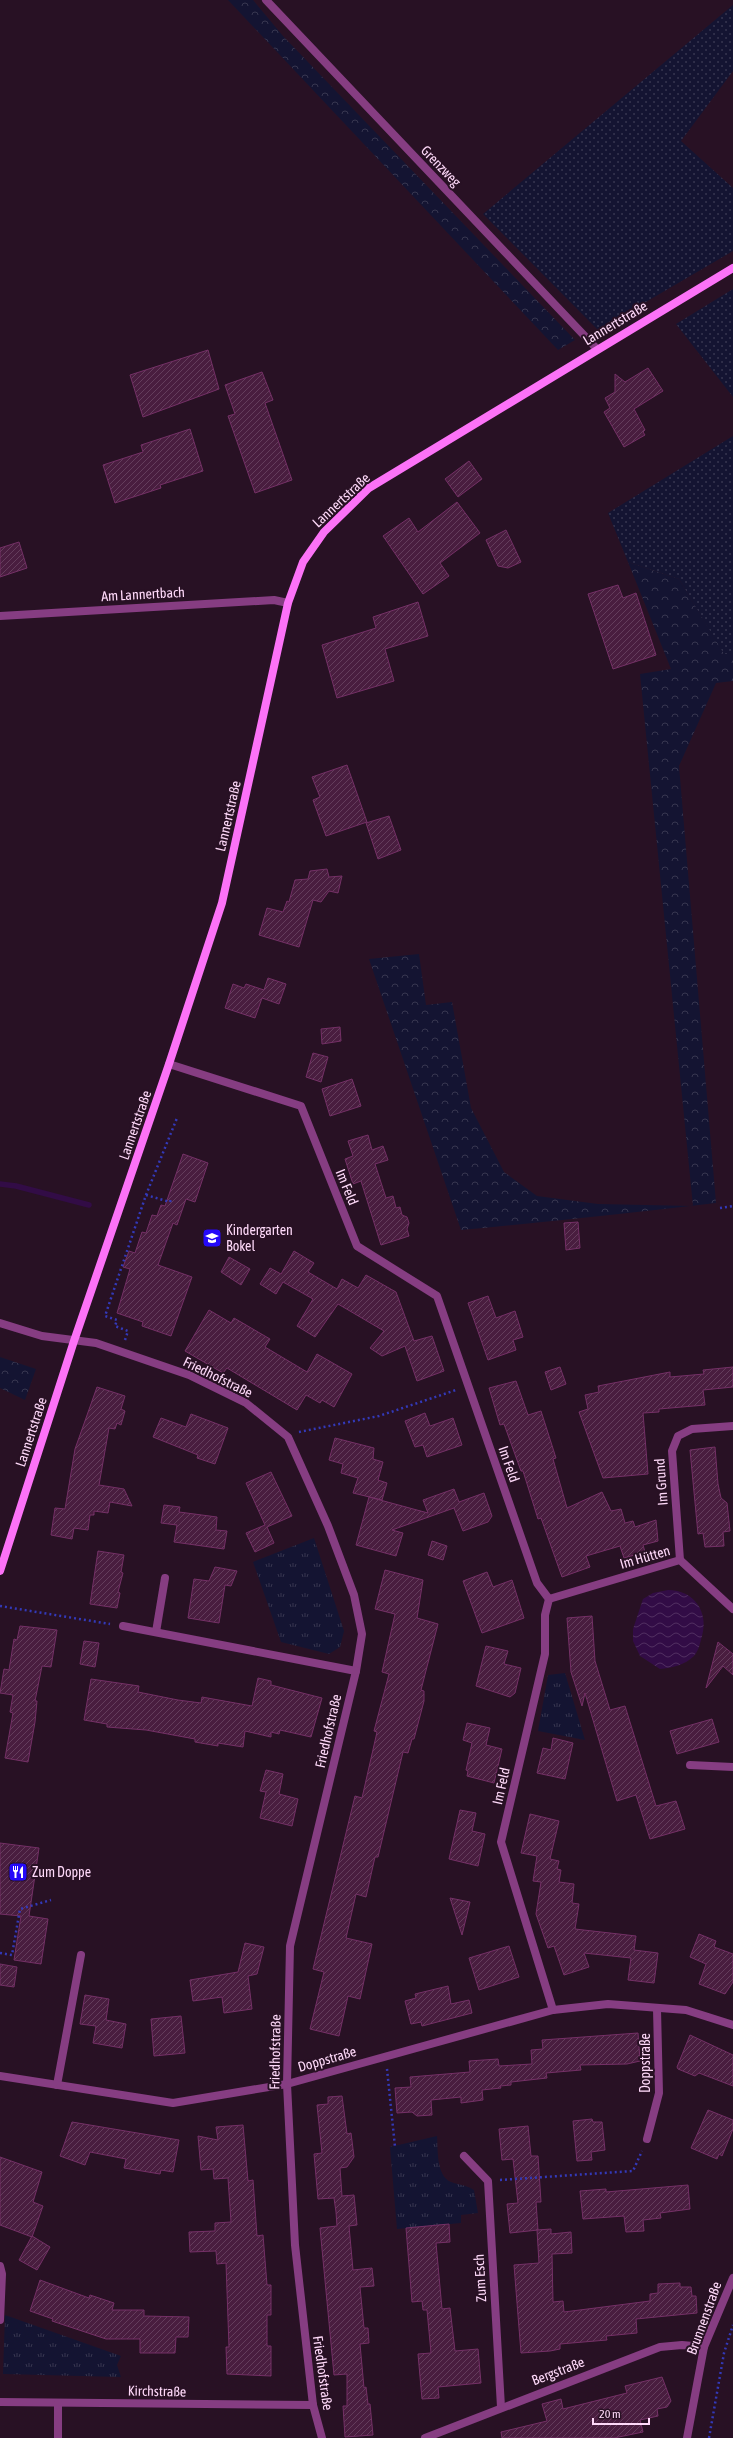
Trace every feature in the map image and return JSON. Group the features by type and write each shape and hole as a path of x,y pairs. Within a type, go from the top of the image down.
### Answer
{"street":[{"name":"Grenzweg","path":"266,0 597,349"},
{"name":"Lannertstraße","path":"0,1570 74,1341 169,1064 222,903 288,603 303,562 324,532 368,488 733,268"},
{"name":"Am Lannertbach","path":"0,616 274,600 288,603"},
{"name":"Im Feld","path":"169,1064 301,1106 357,1246 437,1296 536,1583 549,1599 545,1615 545,1654 501,1842 553,2010"},
{"name":"Friedhofstraße","path":"0,1323 42,1336 96,1343 189,1375 246,1403 288,1437 328,1526 354,1595 362,1634 356,1671 290,1946 287,2084 295,2245 313,2406 322,2438"},
{"name":"Im Grund","path":"680,1560 672,1451 678,1436 692,1429 733,1426"},
{"name":"Im Hütten","path":"549,1599 680,1560 733,1609"},
{"path":"156,1632 165,1578"},
{"path":"123,1626 356,1671"},
{"path":"690,1765 733,1767"},
{"path":"57,2085 81,1955"},
{"name":"Doppstraße","path":"0,2076 172,2102 287,2084 553,2010 608,2004 657,2009 686,2010 733,2025"},
{"name":"Doppstraße","path":"647,2139 659,2093 657,2009"},
{"path":"464,2156 488,2181"},
{"name":"Zum Esch","path":"488,2181 501,2407"},
{"path":"0,2266 0,2320"},
{"name":"Brunnenstraße","path":"687,2438 704,2347 733,2278"},
{"name":"Bergstraße","path":"425,2438 501,2407 660,2347 682,2345 704,2347"},
{"name":"Kirchstraße","path":"0,2402 313,2406"},
{"path":"58,2403 58,2438"}],"path":[{"path":"121,1352 128,1331 115,1326 117,1320 105,1316 146,1195 177,1118"},
{"path":"146,1195 170,1202 171,1199"},
{"path":"720,1208 733,1206"},
{"path":"288,1437 302,1431 380,1416 467,1385"},
{"path":"0,1606 123,1626"},
{"path":"0,1953 12,1955 20,1909 51,1900"},
{"path":"386,2057 395,2146"},
{"path":"488,2181 633,2171 647,2139"},
{"path":"709,2438 724,2353 733,2325"}],"green space":[{"path":"228,0 253,0 283,36 575,340 558,350"},
{"path":"733,5 733,71 681,141 733,188 733,251 598,330 483,214"},
{"path":"733,289 733,397 676,324"},
{"path":"733,436 733,654 724,655 679,579 628,562 608,513"},
{"path":"628,562 679,579 724,654 733,654 733,681 716,683 679,766 716,1203 693,1206 640,674 671,669"},
{"path":"419,954 426,1005 452,1002 471,1108 504,1172 537,1196 598,1204 691,1206 461,1230 369,959"},
{"path":"0,1357 36,1369 25,1400 0,1388"},
{"path":"314,1538 344,1631 340,1647 329,1654 281,1642 253,1562"},
{"path":"565,1673 585,1740 538,1731 548,1675"},
{"path":"437,2136 439,2162 443,2174 446,2179 451,2182 474,2190 478,2213 461,2215 461,2223 397,2229 390,2147"},
{"path":"5,2315 121,2356 117,2365 121,2377 3,2374"}],"water":[{"path":"668,1590 677,1591 692,1598 701,1611 704,1627 699,1646 694,1656 687,1662 678,1666 660,1669 640,1656 633,1641 633,1629 643,1599 653,1593"}],"building":[{"path":"208,350 219,389 143,417 130,375"},
{"path":"648,368 663,391 634,409 645,430 643,432 645,435 624,447 604,412 610,408 605,398 615,392 615,374 625,382"},
{"path":"262,372 273,400 265,403 292,480 255,493 228,416 235,414 225,385"},
{"path":"190,429 203,471 160,485 161,488 115,503 103,465 143,452 141,445"},
{"path":"469,461 482,479 458,497 445,479"},
{"path":"457,502 480,533 440,563 449,576 423,594 383,536 409,518 418,532"},
{"path":"506,530 521,562 508,568 498,566 486,540"},
{"path":"19,542 27,568 0,577 0,548"},
{"path":"618,585 623,598 636,593 656,655 613,669 588,594"},
{"path":"418,602 428,636 385,649 394,681 337,698 322,645 376,628 373,617"},
{"path":"347,765 367,822 326,836 313,800 320,797 312,777"},
{"path":"389,816 401,850 378,859 366,823"},
{"path":"327,869 329,877 342,876 338,893 329,891 321,902 313,900 299,947 259,935 267,908 283,912 287,901 289,902 295,880 308,879 310,871"},
{"path":"268,978 286,984 279,1004 262,998 255,1018 225,1008 233,984 244,988 246,984 264,990"},
{"path":"340,1027 341,1041 322,1044 321,1029"},
{"path":"313,1053 328,1057 321,1082 306,1077"},
{"path":"352,1079 361,1106 330,1116 322,1089"},
{"path":"368,1135 372,1150 383,1146 388,1160 375,1164 386,1198 393,1196 396,1208 400,1207 402,1215 407,1217 409,1223 407,1229 409,1236 381,1245 361,1181 353,1184 345,1159 353,1156 348,1141"},
{"path":"183,1154 208,1163 195,1202 186,1199 177,1225 173,1223 158,1265 192,1277 171,1336 142,1326 143,1322 117,1313 130,1269 123,1267 129,1251 135,1253 142,1232 146,1233 152,1215 157,1216 161,1205 165,1206"},
{"path":"578,1222 580,1248 566,1250 564,1223"},
{"path":"294,1251 314,1263 308,1272 337,1289 342,1279 358,1288 366,1275 396,1292 414,1341 432,1336 444,1371 417,1381 405,1346 382,1356 370,1348 384,1331 338,1304 315,1337 297,1326 313,1299 283,1282 276,1294 260,1284 270,1268 281,1274"},
{"path":"229,1257 250,1269 241,1285 221,1272"},
{"path":"488,1296 496,1318 515,1311 523,1337 513,1340 516,1350 488,1360 468,1303"},
{"path":"209,1310 231,1323 234,1318 270,1339 265,1347 307,1372 317,1354 352,1374 334,1407 322,1400 320,1403 306,1395 297,1410 227,1368 223,1373 185,1351"},
{"path":"560,1367 566,1384 551,1390 545,1372"},
{"path":"733,1367 733,1387 703,1390 705,1405 659,1409 659,1412 643,1413 648,1474 603,1478 579,1412 588,1409 585,1395 599,1392 598,1386 670,1372 670,1377 704,1374 703,1370"},
{"path":"516,1381 528,1415 541,1411 556,1458 553,1459 567,1508 602,1492 611,1511 621,1509 625,1523 633,1521 635,1527 656,1520 658,1541 643,1545 645,1552 624,1558 620,1546 586,1556 590,1567 562,1577 541,1518 538,1519 523,1471 521,1471 504,1424 500,1425 489,1388"},
{"path":"97,1387 125,1396 121,1409 125,1411 121,1425 117,1423 115,1429 109,1428 99,1485 124,1489 132,1506 110,1502 108,1513 94,1511 94,1515 90,1515 88,1530 74,1528 72,1539 51,1535 55,1508 65,1509 75,1449"},
{"path":"425,1413 430,1426 453,1418 462,1445 427,1457 423,1445 415,1447 405,1421"},
{"path":"191,1414 228,1428 215,1464 197,1458 198,1455 153,1437 161,1418 186,1427"},
{"path":"335,1438 374,1448 373,1459 383,1462 378,1480 387,1483 382,1500 353,1493 358,1478 341,1473 343,1464 329,1460"},
{"path":"715,1447 718,1484 721,1498 727,1503 730,1531 723,1532 724,1546 705,1547 703,1533 698,1534 690,1450"},
{"path":"271,1472 292,1516 267,1527 274,1543 255,1552 246,1533 265,1525 246,1483"},
{"path":"454,1489 459,1502 484,1493 492,1516 488,1522 463,1531 454,1508 392,1530 403,1533 396,1556 356,1545 369,1497 428,1513 423,1500"},
{"path":"164,1505 180,1507 179,1512 217,1517 216,1530 227,1531 224,1549 174,1542 177,1525 161,1523"},
{"path":"432,1541 447,1546 443,1560 428,1555"},
{"path":"98,1551 124,1555 121,1572 123,1573 118,1592 120,1593 117,1608 90,1604"},
{"path":"215,1567 237,1571 231,1586 225,1585 219,1623 188,1618 194,1579 209,1581"},
{"path":"385,1570 423,1580 417,1618 438,1624 421,1690 424,1691 424,1701 414,1739 412,1739 408,1753 403,1752 378,1857 375,1857 366,1897 356,1894 346,1938 372,1944 360,1999 348,1996 339,2036 310,2029 324,1972 313,1969 355,1796 362,1798 377,1732 374,1731 389,1674 382,1672 395,1614 375,1609"},
{"path":"487,1572 493,1587 512,1580 524,1618 482,1633 463,1581"},
{"path":"592,1616 595,1661 610,1710 625,1706 656,1806 676,1801 685,1829 650,1839 636,1795 617,1801 585,1693 582,1706 571,1672 567,1618"},
{"path":"20,1626 57,1630 51,1667 42,1666 35,1701 37,1701 35,1722 28,1762 5,1758 13,1713 10,1712 13,1695 0,1693 4,1669 9,1670 14,1639 17,1640"},
{"path":"84,1641 99,1643 95,1667 80,1664"},
{"path":"718,1642 733,1654 733,1675 723,1666 706,1688"},
{"path":"486,1646 508,1651 504,1664 521,1668 515,1693 510,1697 476,1686"},
{"path":"258,1678 271,1681 271,1685 322,1698 311,1737 280,1730 279,1734 271,1732 271,1737 245,1731 243,1747 218,1743 218,1746 195,1742 195,1739 146,1730 107,1727 107,1724 84,1720 91,1679 139,1686 138,1692 178,1700 201,1703 202,1697 252,1706"},
{"path":"712,1719 719,1742 677,1754 670,1731"},
{"path":"467,1723 490,1728 486,1745 502,1749 494,1783 467,1776 468,1771 466,1770 472,1743 463,1740"},
{"path":"553,1738 573,1743 565,1779 537,1773 543,1748 551,1750"},
{"path":"266,1770 283,1774 279,1794 298,1799 292,1826 260,1818 266,1792 260,1791"},
{"path":"460,1810 476,1813 472,1831 485,1834 478,1866 449,1859"},
{"path":"530,1814 559,1821 550,1859 559,1861 557,1869 561,1870 559,1882 574,1884 572,1903 579,1904 575,1929 636,1936 634,1950 658,1953 654,1983 628,1980 631,1958 584,1953 589,1967 564,1975 554,1946 548,1948 536,1914 541,1882 533,1881 537,1856 521,1853"},
{"path":"0,1843 39,1848 29,1916 48,1919 41,1964 14,1960 21,1916 0,1914"},
{"path":"450,1898 470,1902 462,1935"},
{"path":"699,1934 716,1941 714,1947 733,1954 733,1982 725,1994 699,1984 706,1964 690,1957"},
{"path":"245,1943 264,1947 257,1974 248,1976 252,2009 224,2013 222,1997 193,2001 190,1980 238,1972"},
{"path":"509,1946 519,1977 479,1990 469,1958"},
{"path":"0,1964 17,1967 14,1987 0,1985"},
{"path":"448,1986 451,2004 469,2000 472,2013 422,2026 421,2022 411,2024 405,2001 416,1998 415,1994"},
{"path":"85,1995 109,1999 106,2020 126,2024 122,2048 93,2043 96,2026 80,2024"},
{"path":"181,2016 185,2053 154,2056 151,2019"},
{"path":"638,2033 640,2061 627,2064 580,2065 581,2070 546,2073 547,2078 511,2082 511,2085 500,2086 501,2088 482,2090 483,2100 461,2103 461,2097 431,2100 432,2115 417,2116 412,2112 397,2113 395,2088 411,2087 410,2077 470,2072 469,2061 498,2059 499,2066 532,2064 531,2050 543,2049 542,2040"},
{"path":"690,2035 733,2055 733,2086 699,2073 695,2076 678,2069 677,2067"},
{"path":"342,2096 347,2134 351,2133 354,2157 347,2167 340,2168 342,2196 354,2195 357,2225 349,2226 353,2270 372,2268 374,2286 360,2287 364,2328 368,2328 369,2343 360,2344 364,2388 366,2387 368,2404 370,2404 373,2435 345,2437 343,2406 347,2406 347,2374 334,2375 320,2228 337,2226 336,2212 334,2198 318,2199 314,2154 322,2153 317,2105 328,2104 328,2097"},
{"path":"708,2110 733,2120 733,2129 722,2156 719,2154 717,2159 691,2148"},
{"path":"592,2119 593,2122 602,2122 605,2150 591,2152 592,2160 577,2161 573,2121"},
{"path":"72,2122 179,2140 173,2172 161,2170 160,2174 124,2168 126,2159 90,2152 85,2165 60,2156"},
{"path":"243,2125 248,2181 253,2180 257,2236 263,2235 267,2285 271,2285 271,2315 267,2315 267,2346 271,2346 271,2376 227,2374 226,2347 229,2347 226,2263 217,2264 216,2251 190,2252 189,2232 215,2231 215,2223 231,2222 228,2178 214,2179 213,2169 201,2170 198,2136 218,2140 216,2127"},
{"path":"528,2126 531,2156 538,2156 541,2202 536,2202 538,2230 510,2233 507,2204 518,2203 513,2159 502,2160 499,2129"},
{"path":"0,2157 42,2172 33,2202 43,2206 32,2237 0,2225"},
{"path":"688,2185 690,2209 660,2213 661,2218 643,2220 644,2231 626,2232 624,2216 583,2219 580,2191 606,2189 606,2192"},
{"path":"449,2224 450,2242 436,2243 442,2309 450,2308 455,2351 478,2349 481,2383 438,2387 439,2398 422,2399 418,2354 431,2353 427,2310 423,2310 422,2301 412,2302 406,2228"},
{"path":"551,2229 551,2234 571,2232 572,2253 552,2254 553,2302 563,2301 564,2312 650,2301 650,2294 658,2293 658,2284 680,2283 680,2287 691,2287 692,2296 696,2296 697,2313 636,2319 637,2333 606,2336 607,2340 560,2344 560,2349 550,2351 521,2353 514,2265 539,2263 537,2230"},
{"path":"32,2236 50,2247 37,2270 19,2260"},
{"path":"40,2280 89,2298 90,2295 114,2303 112,2310 144,2310 144,2316 189,2317 188,2337 176,2337 175,2353 140,2353 140,2339 106,2339 52,2321 53,2319 30,2311"},
{"path":"662,2377 671,2401 667,2407 657,2409 658,2416 640,2420 643,2432 614,2438 502,2438 501,2432 547,2421 542,2404 561,2399 563,2409 627,2393 625,2386"}],"waterway":[{"path":"0,1184 16,1186 89,1205"}],"place":[{"name":"Kindergarten Bokel","path":"212,1238"},
{"name":"Zum Doppe","path":"18,1872"}]}
